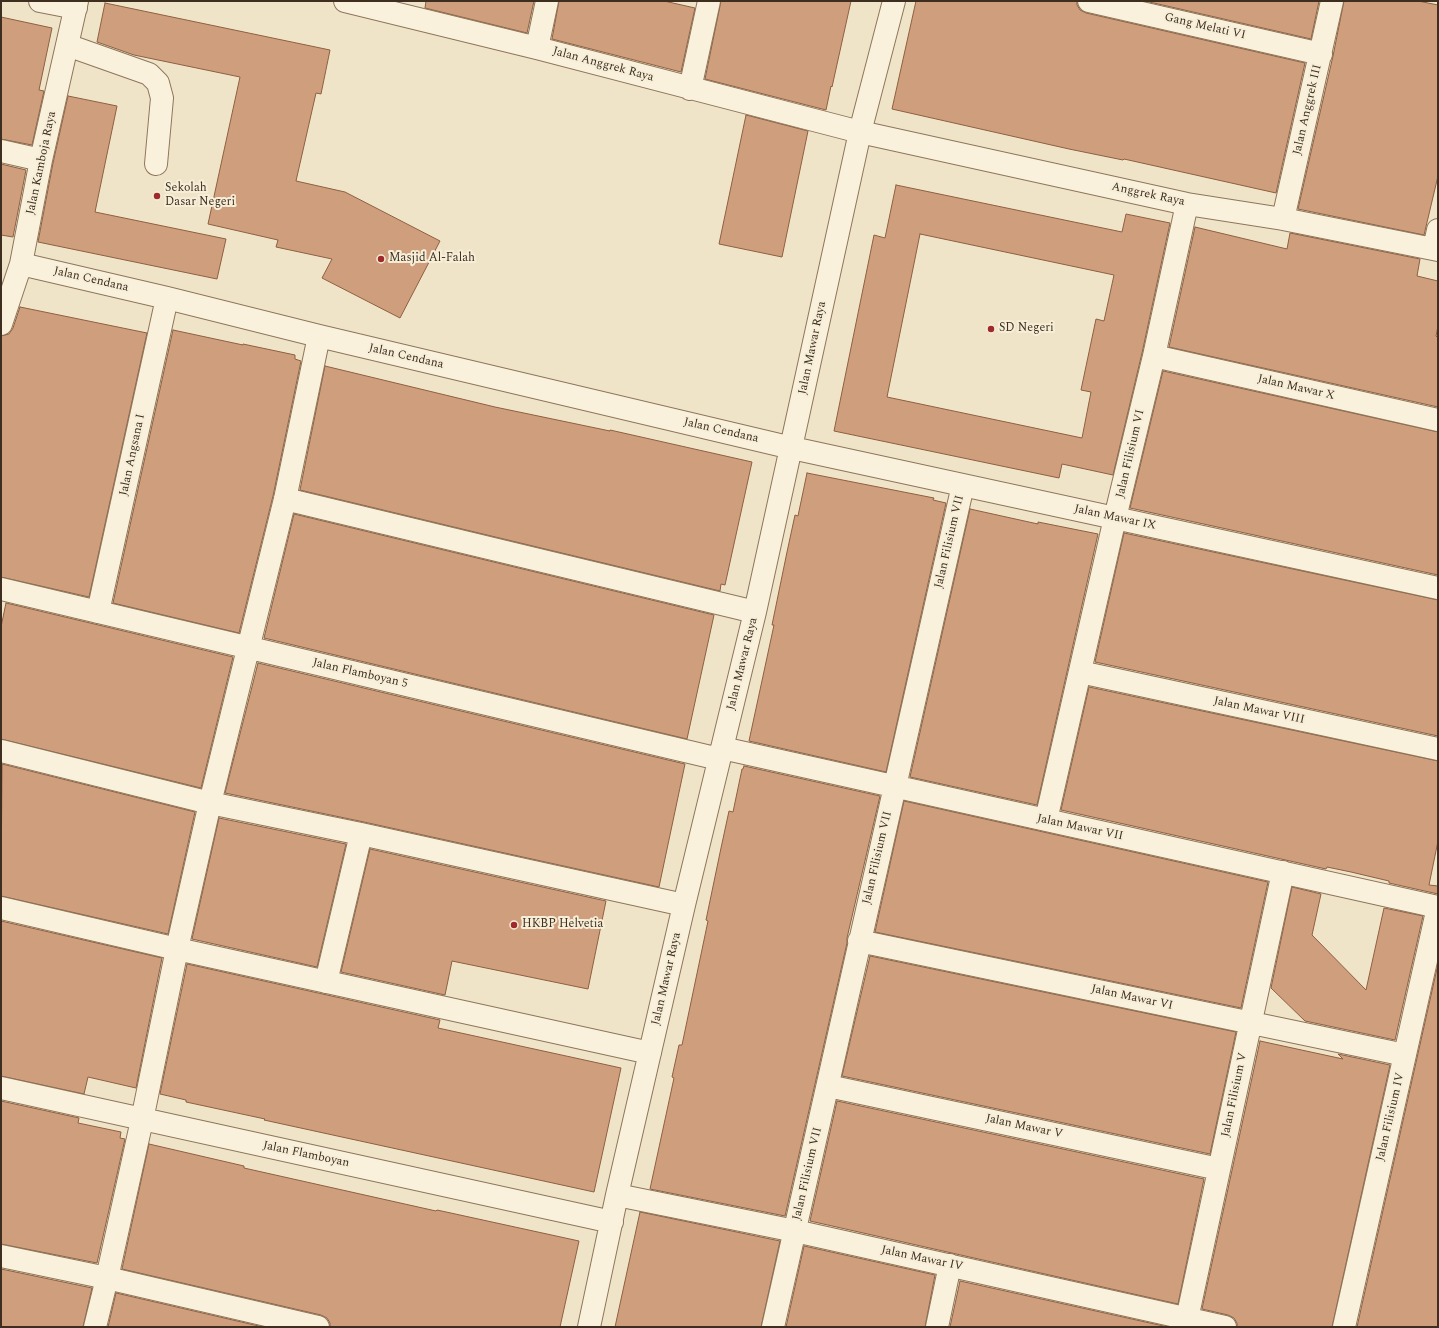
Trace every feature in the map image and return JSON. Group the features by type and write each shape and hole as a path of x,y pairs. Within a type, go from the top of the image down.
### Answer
{"street":[{"path":"40,1 76,4"},
{"name":"Jalan Anggrek Raya","path":"345,1 537,48 860,132"},
{"path":"537,48 547,1"},
{"path":"690,88 709,1"},
{"name":"Jalan Mawar Raya","path":"589,1327 617,1195 684,905 755,612 860,132 894,1"},
{"name":"Gang Melati VI","path":"1089,1 1321,54"},
{"name":"Jalan Anggrek III","path":"1283,219 1332,1"},
{"name":"Jalan Kamboja Raya","path":"1,324 21,264 76,4"},
{"path":"67,45 149,74 158,83 162,98 156,164"},
{"name":"Anggrek Raya","path":"860,132 1187,204 1437,243"},
{"path":"1,151 42,160"},
{"name":"Jalan Filisium VI","path":"1046,820 1115,518 1154,356 1187,204"},
{"name":"Jalan Cendana","path":"21,264 792,448"},
{"name":"Jalan Angsana I","path":"98,612 167,298"},
{"path":"95,1327 108,1278 177,949 210,803 285,499 319,336"},
{"name":"Jalan Mawar X","path":"1154,356 1438,420"},
{"name":"Jalan Mawar IX","path":"792,448 1438,588"},
{"name":"Jalan Filisium VII","path":"773,1327 963,485"},
{"path":"285,499 755,612"},
{"name":"Jalan Flamboyan 5","path":"1,589 248,648 721,753"},
{"name":"Jalan Mawar VIII","path":"1080,672 1438,749"},
{"path":"1,751 210,803 361,834 684,905"},
{"name":"Jalan Mawar VII","path":"721,753 894,786 1438,907"},
{"path":"326,982 361,834"},
{"name":"Jalan Filisium V","path":"1187,1319 1283,872"},
{"name":"Jalan Filisium IV","path":"1344,1327 1438,907"},
{"path":"1,908 177,949 650,1053"},
{"name":"Jalan Mawar VI","path":"859,941 1405,1055"},
{"name":"Jalan Mawar V","path":"828,1086 1219,1169"},
{"name":"Jalan Flamboyan","path":"1,1088 612,1222"},
{"name":"Jalan Mawar IV","path":"617,1195 795,1231 1225,1327"},
{"path":"1,1256 108,1278 255,1320 318,1327"},
{"path":"937,1327 950,1265"}],"building":[{"path":"426,1 534,1 527,33 425,8"},
{"path":"559,1 664,1 695,8 681,72 552,39"},
{"path":"721,1 851,1 826,110 705,79"},
{"path":"916,1 1077,1 1077,5 1080,10 1086,13 1305,63 1276,193 1124,159 1069,149 892,109"},
{"path":"1145,1 1319,1 1311,39"},
{"path":"1344,1 1418,1 1438,5 1438,176 1424,235 1298,209"},
{"path":"105,3 330,50 321,94 316,93 296,181 345,192 440,241 400,318 322,278 332,259 276,247 278,240 208,224 240,77 134,55 97,42"},
{"path":"1,17 52,28 39,90 44,91 32,145 1,139"},
{"path":"68,96 117,106 95,212 226,239 217,279 38,242 53,163"},
{"path":"746,115 808,131 782,257 719,244"},
{"path":"1,164 26,170 13,237 1,235"},
{"path":"896,185 1122,232 1126,214 1170,223 1142,353 1113,475 1062,464 1059,478 834,431 874,235 885,238","holes":["920,234 1114,275 1104,321 1096,319 1081,390 1091,392 1082,438 887,397"]},
{"path":"1195,227 1287,249 1290,233 1420,259 1417,276 1438,281 1438,326 1436,336 1438,338 1438,407 1169,347"},
{"path":"20,307 147,333 89,597 1,577 1,336 9,334 13,328"},
{"path":"173,330 295,355 295,359 301,361 273,496 239,633 113,603"},
{"path":"325,366 495,407 610,430 752,462 725,585 721,584 720,591 300,490"},
{"path":"1163,371 1438,432 1438,575 1130,508"},
{"path":"807,473 934,498 933,500 946,503 886,772 749,741 774,625 772,625 795,515 798,516"},
{"path":"970,509 1038,524 1038,522 1098,534 1037,805 910,777"},
{"path":"294,514 714,615 687,739 264,638"},
{"path":"1124,533 1438,600 1438,736 1095,662"},
{"path":"6,603 233,657 201,788 1,739 1,627"},
{"path":"258,663 685,764 659,887 225,793"},
{"path":"1089,687 1438,761 1438,841 1429,885 1438,886 1438,894 1389,883 1389,881 1351,872 1327,867 1326,869 1061,810"},
{"path":"2,764 195,812 168,934 1,896"},
{"path":"744,766 880,796 785,1216 650,1189 674,1078 672,1077 679,1045 682,1045 708,921 706,920 729,811 733,812 742,769"},
{"path":"904,801 1268,882 1241,1008 875,932"},
{"path":"219,818 346,844 317,967 192,939"},
{"name":"HKBP Helvetia","path":"370,849 606,901 588,989 452,961 445,995 341,972"},
{"path":"1292,887 1321,894 1312,935 1366,990 1384,908 1423,916 1395,1040 1305,1021 1271,988"},
{"path":"1,921 162,958 136,1088 88,1077 84,1094 1,1076"},
{"path":"870,956 1236,1032 1210,1154 842,1076"},
{"path":"187,964 440,1020 438,1028 621,1068 594,1192 264,1120 265,1119 186,1102 186,1100 160,1094"},
{"path":"1438,964 1438,1327 1357,1327 1417,1058"},
{"path":"1260,1041 1343,1059 1338,1054 1390,1065 1332,1327 1237,1327 1237,1323 1234,1318 1228,1315 1202,1309"},
{"path":"1,1101 79,1118 78,1123 121,1132 120,1138 125,1139 97,1263 1,1244"},
{"path":"837,1101 1204,1179 1178,1304 810,1221"},
{"path":"149,1144 244,1166 244,1168 579,1241 560,1327 330,1327 330,1323 327,1318 321,1315 122,1269"},
{"path":"640,1212 780,1241 761,1327 615,1327"},
{"path":"804,1246 935,1275 925,1327 786,1327"},
{"path":"1,1269 92,1288 83,1327 1,1327"},
{"path":"960,1281 1168,1327 950,1327"},
{"path":"116,1293 263,1327 108,1327"}],"place":[{"name":"Sekolah Dasar Negeri","path":"157,196"},
{"name":"Masjid Al-Falah","path":"381,259"},
{"name":"SD Negeri","path":"991,329"},
{"name":"HKBP Helvetia","path":"514,925"}]}
